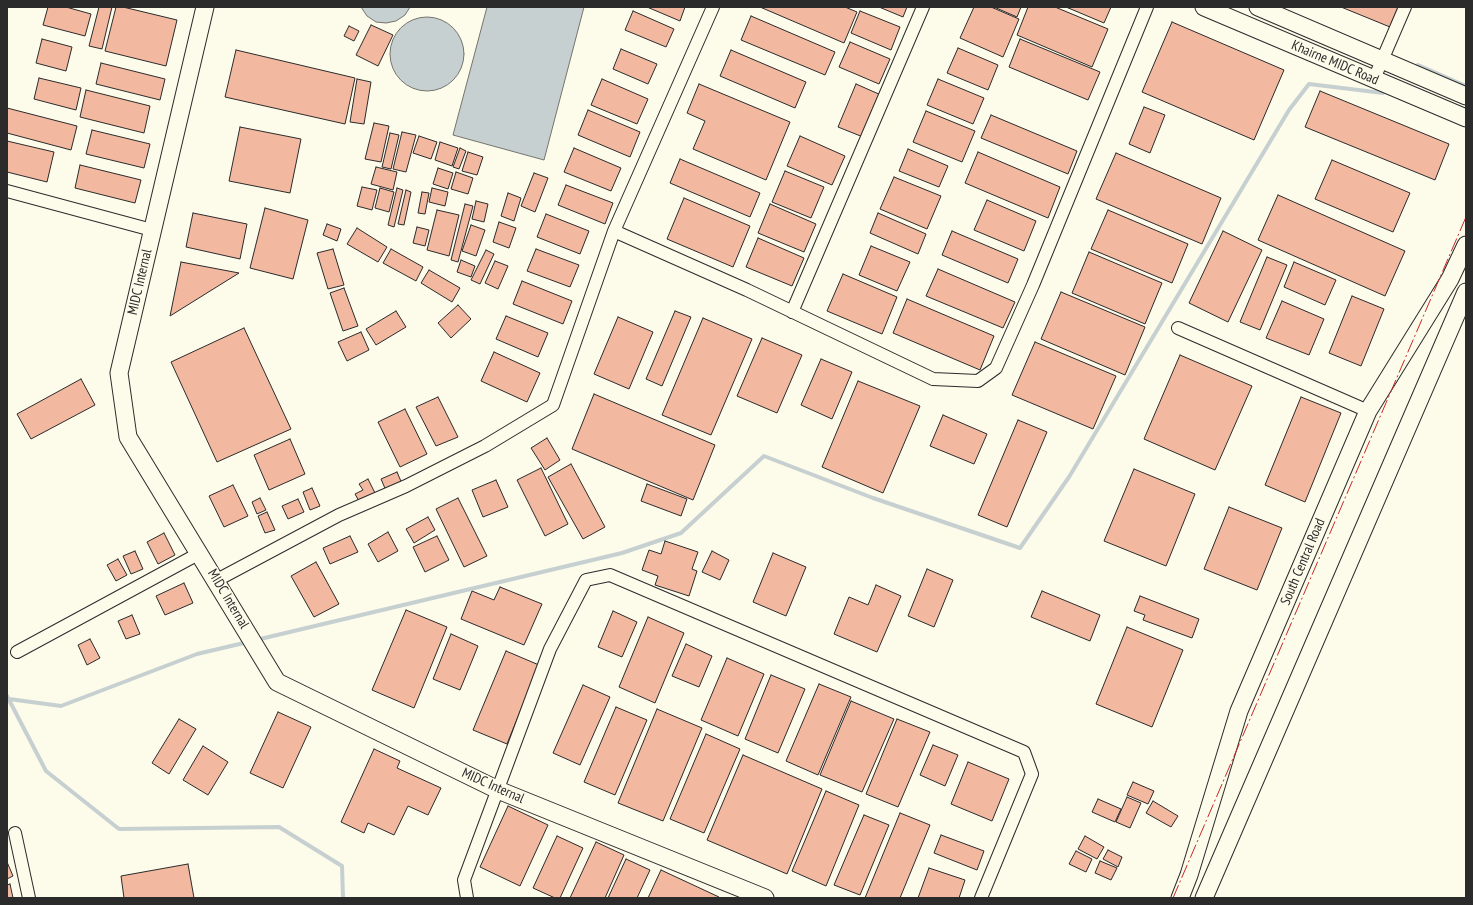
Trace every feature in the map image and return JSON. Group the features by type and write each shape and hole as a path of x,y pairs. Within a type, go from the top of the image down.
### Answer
{"main road":[{"name":"MIDC Internal","path":"205,7 119,373 128,437 217,580 277,682 498,790 765,898"},
{"name":"Khairne MIDC Road","path":"1204,7 1466,118"},
{"name":"Khairne MIDC Road","path":"1258,7 1466,96"},
{"name":"South Central Road","path":"1180,898 1189,875 1238,711 1368,411 1450,279 1466,245"},
{"path":"1204,898 1466,292"}],"street":[{"path":"217,580 339,515 406,486 485,446 553,405 614,231 712,7"},
{"path":"792,312 923,7"},
{"path":"614,231 792,312 933,380 978,381 996,368 1033,285 1147,7"},
{"path":"1374,79 1405,7"},
{"path":"7,190 152,230"},
{"path":"1178,328 1368,411"},
{"path":"17,652 200,553"},
{"path":"467,898 464,880 550,649 586,580 610,575 1024,752 1032,774 981,898"},
{"path":"15,833 29,898"}],"shaded area":[{"path":"361,7 410,7 405,15 396,21 386,23 376,22 367,16"},
{"path":"487,7 584,7 544,160 453,135"},
{"path":"427,17 441,20 453,28 461,40 464,54 461,68 453,80 441,88 427,91 413,88 401,80 393,68 390,54 393,40 401,28 413,20"}],"building":[{"path":"48,7 66,7 91,14 85,36 43,25"},
{"path":"99,7 112,7 102,49 89,46"},
{"path":"116,7 123,7 177,20 166,66 105,51"},
{"path":"647,7 685,7 680,21"},
{"path":"760,7 845,7 857,12 844,43"},
{"path":"879,7 907,7 903,17"},
{"path":"974,7 991,7 1019,19 1003,57 960,38"},
{"path":"994,7 1021,7 1017,17"},
{"path":"1028,7 1055,7 1108,29 1092,67 1017,35"},
{"path":"1066,7 1111,7 1104,23"},
{"path":"1341,7 1398,7 1390,27"},
{"path":"633,11 674,29 666,47 625,30"},
{"path":"860,11 900,27 891,50 851,33"},
{"path":"751,16 835,52 825,75 741,40"},
{"path":"1172,22 1284,70 1254,140 1142,92"},
{"path":"371,25 393,35 378,66 356,55"},
{"path":"349,26 359,31 354,41 344,36"},
{"path":"42,39 72,47 66,71 36,63"},
{"path":"1020,39 1100,72 1088,100 1009,67"},
{"path":"850,42 890,59 879,84 839,67"},
{"path":"958,48 998,65 988,90 947,73"},
{"path":"621,49 657,64 648,84 613,69"},
{"path":"236,50 355,78 345,124 225,97"},
{"path":"731,50 806,82 795,108 720,76"},
{"path":"101,63 165,79 160,100 96,84"},
{"path":"39,78 81,88 76,110 34,99"},
{"path":"357,79 371,82 364,124 350,122"},
{"path":"602,79 648,99 637,124 591,105"},
{"path":"938,79 984,98 973,124 927,105"},
{"path":"699,84 790,122 766,180 693,149 705,121 687,113"},
{"path":"856,84 881,95 863,137 838,127"},
{"path":"86,90 150,106 144,133 80,117"},
{"path":"1320,91 1449,144 1435,180 1305,127"},
{"path":"1144,107 1165,115 1150,153 1129,144"},
{"path":"7,108 77,126 71,150 7,133"},
{"path":"588,110 640,132 630,157 578,135"},
{"path":"926,111 975,131 962,162 913,142"},
{"path":"991,115 1077,151 1068,174 981,138"},
{"path":"374,123 389,126 381,162 365,159"},
{"path":"240,127 301,139 290,193 229,181"},
{"path":"92,130 150,144 144,168 86,154"},
{"path":"402,132 416,135 406,172 393,169"},
{"path":"390,133 399,135 391,169 382,167"},
{"path":"419,136 437,142 431,159 413,153"},
{"path":"800,136 845,156 832,185 787,166"},
{"path":"7,141 54,152 47,182 7,172"},
{"path":"440,142 458,148 452,166 435,160"},
{"path":"460,148 466,151 459,169 453,167"},
{"path":"574,148 621,168 611,191 564,172"},
{"path":"908,149 948,166 939,187 899,171"},
{"path":"468,152 483,157 477,175 462,171"},
{"path":"978,152 1060,187 1048,218 965,183"},
{"path":"1116,153 1221,198 1202,244 1096,199"},
{"path":"680,159 760,193 750,217 670,183"},
{"path":"1332,160 1410,193 1393,232 1315,199"},
{"path":"80,165 141,180 135,203 75,188"},
{"path":"376,167 397,172 393,190 371,184"},
{"path":"438,168 453,173 448,189 433,184"},
{"path":"785,171 824,187 811,218 772,202"},
{"path":"456,172 473,178 468,194 451,189"},
{"path":"534,173 548,178 535,212 521,206"},
{"path":"894,177 941,196 927,229 880,209"},
{"path":"566,185 613,203 605,224 558,205"},
{"path":"362,187 377,190 372,210 357,206"},
{"path":"380,188 394,192 389,212 375,208"},
{"path":"397,188 403,190 394,227 388,225"},
{"path":"432,188 448,192 445,206 429,202"},
{"path":"406,190 411,192 404,225 398,224"},
{"path":"422,192 429,193 425,214 418,213"},
{"path":"508,193 521,198 514,221 501,216"},
{"path":"1278,195 1405,251 1385,296 1258,240"},
{"path":"684,198 750,226 733,267 667,239"},
{"path":"987,200 1036,221 1024,251 974,230"},
{"path":"476,201 488,204 484,222 472,219"},
{"path":"465,204 473,206 458,262 451,260"},
{"path":"770,204 816,224 804,252 758,233"},
{"path":"265,208 308,220 293,279 250,268"},
{"path":"437,210 459,215 449,256 427,250"},
{"path":"1108,210 1188,244 1172,283 1091,249"},
{"path":"193,213 247,224 240,259 186,247"},
{"path":"878,213 926,234 918,254 870,233"},
{"path":"546,214 589,231 580,254 537,237"},
{"path":"499,222 516,228 509,248 493,242"},
{"path":"327,224 341,229 337,241 323,235"},
{"path":"471,225 485,230 476,256 462,251"},
{"path":"417,227 429,230 425,246 413,243"},
{"path":"357,228 387,247 378,262 347,244"},
{"path":"952,231 1018,259 1008,283 942,255"},
{"path":"1223,231 1262,250 1228,322 1189,303"},
{"path":"758,238 804,258 792,286 746,267"},
{"path":"871,246 910,262 897,291 859,275"},
{"path":"333,249 344,285 328,289 317,253"},
{"path":"391,249 423,267 416,281 383,263"},
{"path":"536,249 579,265 570,287 527,271"},
{"path":"486,250 494,254 480,284 471,280"},
{"path":"1089,252 1162,283 1145,324 1072,293"},
{"path":"1267,257 1287,265 1260,330 1240,322"},
{"path":"461,260 475,266 471,277 457,272"},
{"path":"495,261 508,266 498,289 485,283"},
{"path":"181,262 239,273 170,316"},
{"path":"1294,262 1336,280 1325,305 1284,287"},
{"path":"938,269 1015,302 1003,328 926,296"},
{"path":"429,270 460,288 452,302 421,283"},
{"path":"843,274 897,297 882,334 827,311"},
{"path":"522,281 572,301 563,324 513,304"},
{"path":"344,288 358,326 343,331 330,293"},
{"path":"1061,292 1145,327 1125,375 1041,339"},
{"path":"1352,296 1384,309 1361,366 1329,353"},
{"path":"907,299 994,336 980,370 893,333"},
{"path":"1282,301 1324,319 1309,355 1266,338"},
{"path":"458,305 471,319 451,338 438,323"},
{"path":"396,311 406,327 376,345 366,329"},
{"path":"675,311 691,317 662,386 646,379"},
{"path":"506,316 548,333 538,357 496,339"},
{"path":"618,317 653,332 629,389 594,374"},
{"path":"703,318 752,339 711,435 662,415"},
{"path":"244,328 291,429 217,462 171,362"},
{"path":"361,332 369,350 347,361 338,342"},
{"path":"762,338 802,355 777,413 737,396"},
{"path":"1035,342 1116,376 1093,429 1012,395"},
{"path":"494,352 540,373 527,402 481,381"},
{"path":"1180,355 1252,386 1215,470 1144,439"},
{"path":"821,359 852,372 832,419 801,405"},
{"path":"81,379 95,405 31,439 17,414"},
{"path":"858,381 920,406 883,493 822,467"},
{"path":"594,394 715,445 693,500 572,449"},
{"path":"438,397 458,437 436,446 416,407"},
{"path":"1301,397 1341,413 1305,502 1265,485"},
{"path":"405,409 427,454 400,467 378,422"},
{"path":"943,415 987,434 974,464 930,446"},
{"path":"1018,420 1047,432 1007,527 978,515"},
{"path":"547,438 560,460 545,470 531,448"},
{"path":"290,439 305,474 269,490 254,455"},
{"path":"571,464 605,527 583,539 548,477"},
{"path":"541,468 568,524 545,536 517,480"},
{"path":"1134,469 1195,494 1166,566 1104,541"},
{"path":"397,472 403,486 387,493 381,479"},
{"path":"368,479 375,493 359,501 355,494 363,490 359,484"},
{"path":"496,480 508,507 483,517 472,490"},
{"path":"647,484 687,499 681,516 641,501"},
{"path":"233,485 248,516 224,527 209,496"},
{"path":"312,488 320,506 310,510 303,492"},
{"path":"260,498 266,510 257,514 252,502"},
{"path":"458,498 487,556 464,567 436,509"},
{"path":"298,499 304,512 288,519 282,506"},
{"path":"1229,507 1282,528 1257,590 1204,569"},
{"path":"267,512 275,530 265,533 258,516"},
{"path":"428,517 435,530 414,543 406,529"},
{"path":"388,532 398,551 378,562 368,544"},
{"path":"164,533 175,555 158,564 147,542"},
{"path":"350,536 358,552 330,564 323,548"},
{"path":"437,536 449,560 425,572 413,547"},
{"path":"665,541 698,552 692,569 697,571 689,596 655,585 658,576 642,570 649,550 661,554"},
{"path":"135,551 143,569 131,574 123,556"},
{"path":"712,551 729,560 720,580 702,572"},
{"path":"773,553 806,567 786,616 753,602"},
{"path":"118,559 127,575 116,581 107,565"},
{"path":"316,562 339,604 314,617 291,576"},
{"path":"927,569 953,580 934,627 908,616"},
{"path":"184,583 193,603 165,615 156,596"},
{"path":"876,585 901,596 877,652 834,634 849,597 868,605"},
{"path":"500,587 542,604 524,645 461,619 472,591 494,600"},
{"path":"1042,591 1100,615 1090,641 1031,617"},
{"path":"1140,596 1199,619 1192,638 1143,620 1145,615 1134,611"},
{"path":"406,610 447,627 414,708 372,690"},
{"path":"613,611 637,622 622,657 598,647"},
{"path":"132,615 140,634 126,639 118,621"},
{"path":"648,617 684,633 655,703 619,687"},
{"path":"1127,627 1183,650 1152,727 1096,704"},
{"path":"451,634 478,646 460,690 433,679"},
{"path":"90,639 100,658 87,665 78,645"},
{"path":"686,644 712,656 699,687 672,676"},
{"path":"506,651 539,665 507,744 473,730"},
{"path":"727,658 764,674 738,736 701,720"},
{"path":"771,675 805,689 778,753 745,739"},
{"path":"819,684 851,697 818,775 786,761"},
{"path":"583,685 610,697 580,765 553,753"},
{"path":"851,701 894,719 862,792 820,775"},
{"path":"616,707 647,720 615,795 584,782"},
{"path":"657,709 702,728 663,821 618,803"},
{"path":"278,712 311,727 283,788 250,773"},
{"path":"179,719 196,729 169,774 152,763"},
{"path":"897,719 930,732 898,807 866,794"},
{"path":"706,734 740,749 704,833 670,819"},
{"path":"933,745 958,755 945,786 920,775"},
{"path":"203,746 228,762 208,795 183,780"},
{"path":"374,749 400,761 397,768 441,788 428,815 408,806 394,835 368,823 364,833 341,822"},
{"path":"743,755 822,789 787,874 707,840"},
{"path":"968,762 1009,779 992,821 951,804"},
{"path":"1133,782 1154,791 1148,804 1127,795"},
{"path":"826,791 859,805 826,886 792,871"},
{"path":"1127,797 1141,803 1130,828 1116,822"},
{"path":"1098,799 1121,809 1115,822 1092,812"},
{"path":"1153,801 1178,816 1171,827 1146,813"},
{"path":"508,806 548,825 520,886 480,867"},
{"path":"900,813 930,825 900,898 865,898"},
{"path":"864,815 889,825 860,895 834,885"},
{"path":"941,835 984,851 977,870 934,853"},
{"path":"557,836 583,848 560,898 555,898 533,888"},
{"path":"1085,836 1104,847 1097,859 1078,849"},
{"path":"596,842 624,855 605,898 570,898"},
{"path":"1108,850 1122,857 1118,867 1103,859"},
{"path":"1076,851 1092,859 1086,872 1069,864"},
{"path":"626,859 650,870 637,898 608,898"},
{"path":"1100,861 1117,868 1111,880 1095,873"},
{"path":"7,862 13,876 7,879"},
{"path":"188,864 194,898 124,898 121,876"},
{"path":"929,868 965,880 959,898 918,898"},
{"path":"661,870 719,897 719,898 648,898"},
{"path":"10,884 13,898 7,898 7,885"}],"waterway":[{"path":"1418,65 1466,86"},
{"path":"256,640 622,553 681,533 764,456 873,498 1020,548 1069,477 1289,110 1309,84 1383,93"},
{"path":"9,699 61,706 197,654 248,642"},
{"path":"7,696 46,771 119,829 279,827 342,866 343,898"}],"power":[{"path":"1173,898 1466,217"}]}
